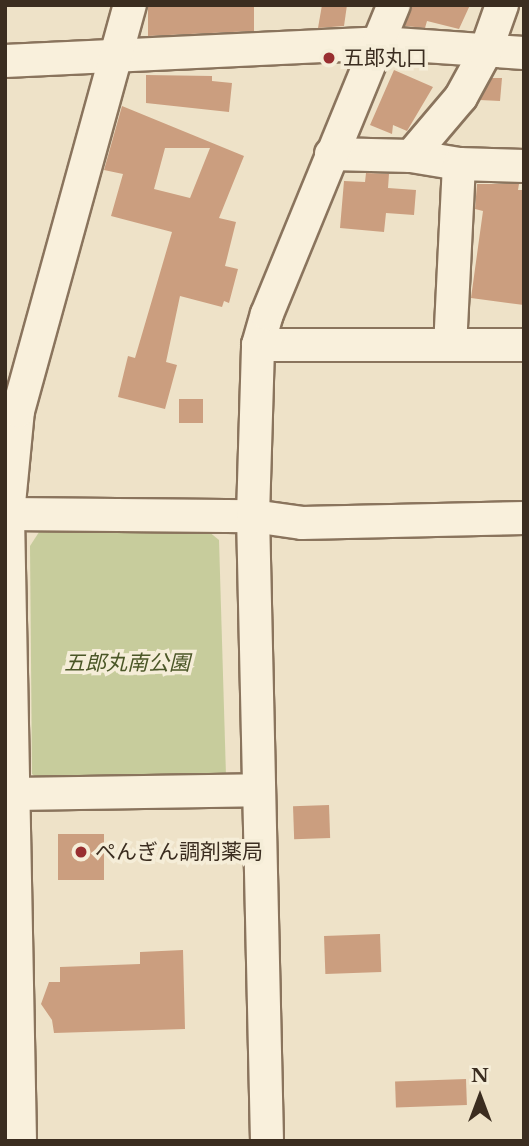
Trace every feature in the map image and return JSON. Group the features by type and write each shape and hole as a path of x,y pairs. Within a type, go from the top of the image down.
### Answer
{"street":[{"path":"20,1141 8,514 18,411 131,5"},
{"path":"267,1141 253,516 258,345 331,154 381,43 394,5"},
{"path":"411,156 461,97 485,53 502,5"},
{"path":"5,61 381,43 485,53 524,53"},
{"path":"331,154 411,156 459,164 524,166"},
{"path":"450,345 459,164"},
{"path":"258,345 524,345"},
{"path":"8,514 253,516 303,523 524,518"},
{"path":"14,794 258,790"}],"green space":[{"name":"五郎丸南公園","path":"41,529 208,531 219,540 226,776 45,784 32,774 30,546"}],"building":[{"path":"148,5 254,5 254,31 148,36"},
{"path":"322,5 347,5 344,26 318,28"},
{"path":"412,5 470,5 459,29 427,21 425,28 405,26"},
{"path":"394,70 433,87 407,131 393,125 392,134 370,125"},
{"path":"146,75 212,76 212,81 232,83 229,112 146,103"},
{"path":"492,78 502,78 500,101 480,100"},
{"path":"122,106 244,156 219,218 236,222 225,266 238,269 229,303 224,301 222,307 180,296 166,362 177,365 165,409 118,397 128,356 135,358 172,232 111,216 123,174 104,170","holes":["165,148 210,148 190,198 154,189"]},
{"path":"366,173 389,174 388,188 416,190 414,215 386,213 384,232 340,228 344,181 365,182"},
{"path":"477,184 519,184 518,190 524,190 524,305 471,298 483,211 475,209"},
{"path":"179,399 203,399 203,423 179,423"},
{"path":"329,805 330,838 294,839 293,806"},
{"path":"58,834 104,834 104,880 58,880"},
{"path":"380,934 381,972 325,974 324,936"},
{"path":"183,950 185,1029 54,1033 52,1020 41,1004 49,982 60,982 60,967 140,964 140,952"},
{"path":"466,1079 467,1105 396,1107 395,1081"}],"place":[{"name":"五郎丸口","path":"329,58"},
{"name":"ぺんぎん調剤薬局","path":"81,852"}]}
